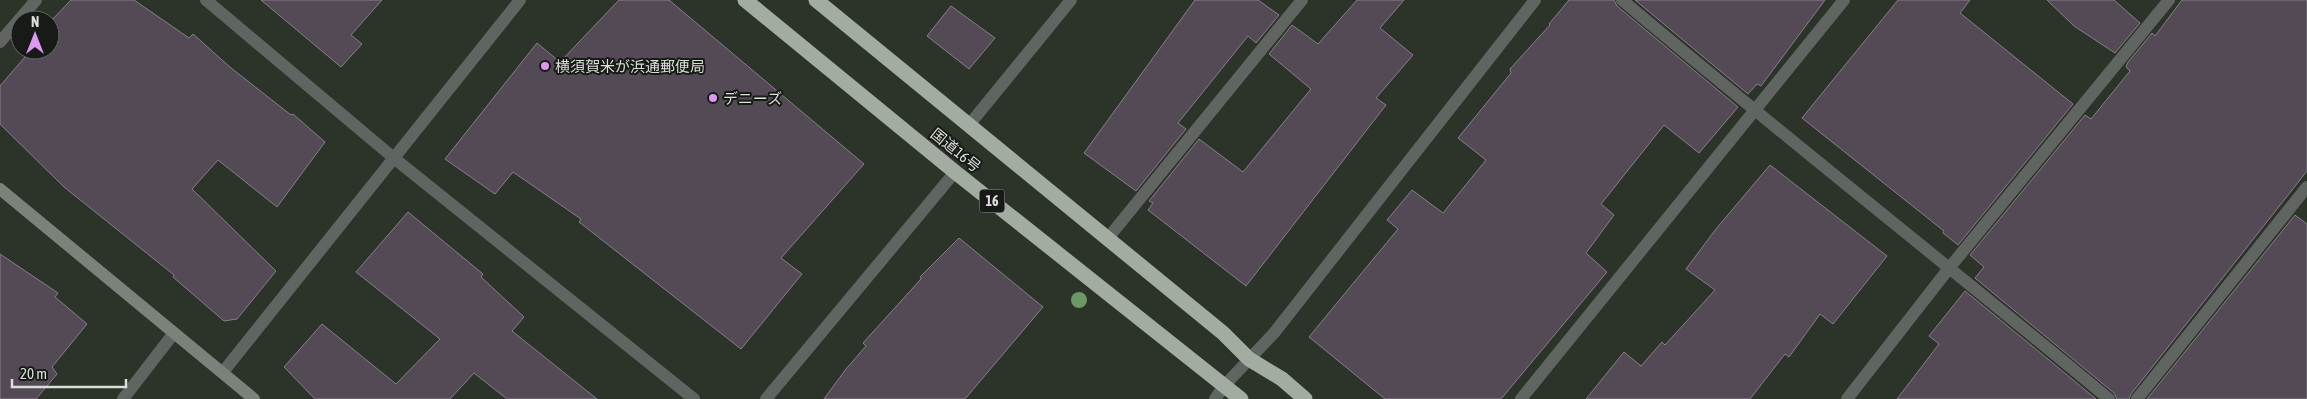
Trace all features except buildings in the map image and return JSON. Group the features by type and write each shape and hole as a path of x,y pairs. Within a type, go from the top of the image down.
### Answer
{"highway":[{"name":"国道16号","path":"745,0 1220,393 1241,399"},
{"name":"国道16号","path":"816,0 1223,333 1249,358 1282,379 1305,399"}],"street":[{"path":"0,42 36,0"},
{"path":"206,0 394,159 694,399"},
{"path":"223,372 520,0"},
{"path":"969,125 1071,0"},
{"path":"1108,238 1302,0"},
{"path":"1220,393 1280,325 1535,0"},
{"path":"1622,0 1755,112 1950,267 2109,399"},
{"path":"1521,399 1844,0"},
{"path":"1847,399 1950,267 2169,0"},
{"path":"766,399 955,172"},
{"path":"2137,399 2307,187"},
{"path":"0,189 254,399"},
{"path":"123,399 174,332"}],"place":[{"name":"横須賀米が浜通郵便局","path":"545,66"},
{"name":"デニーズ","path":"713,98"}]}
